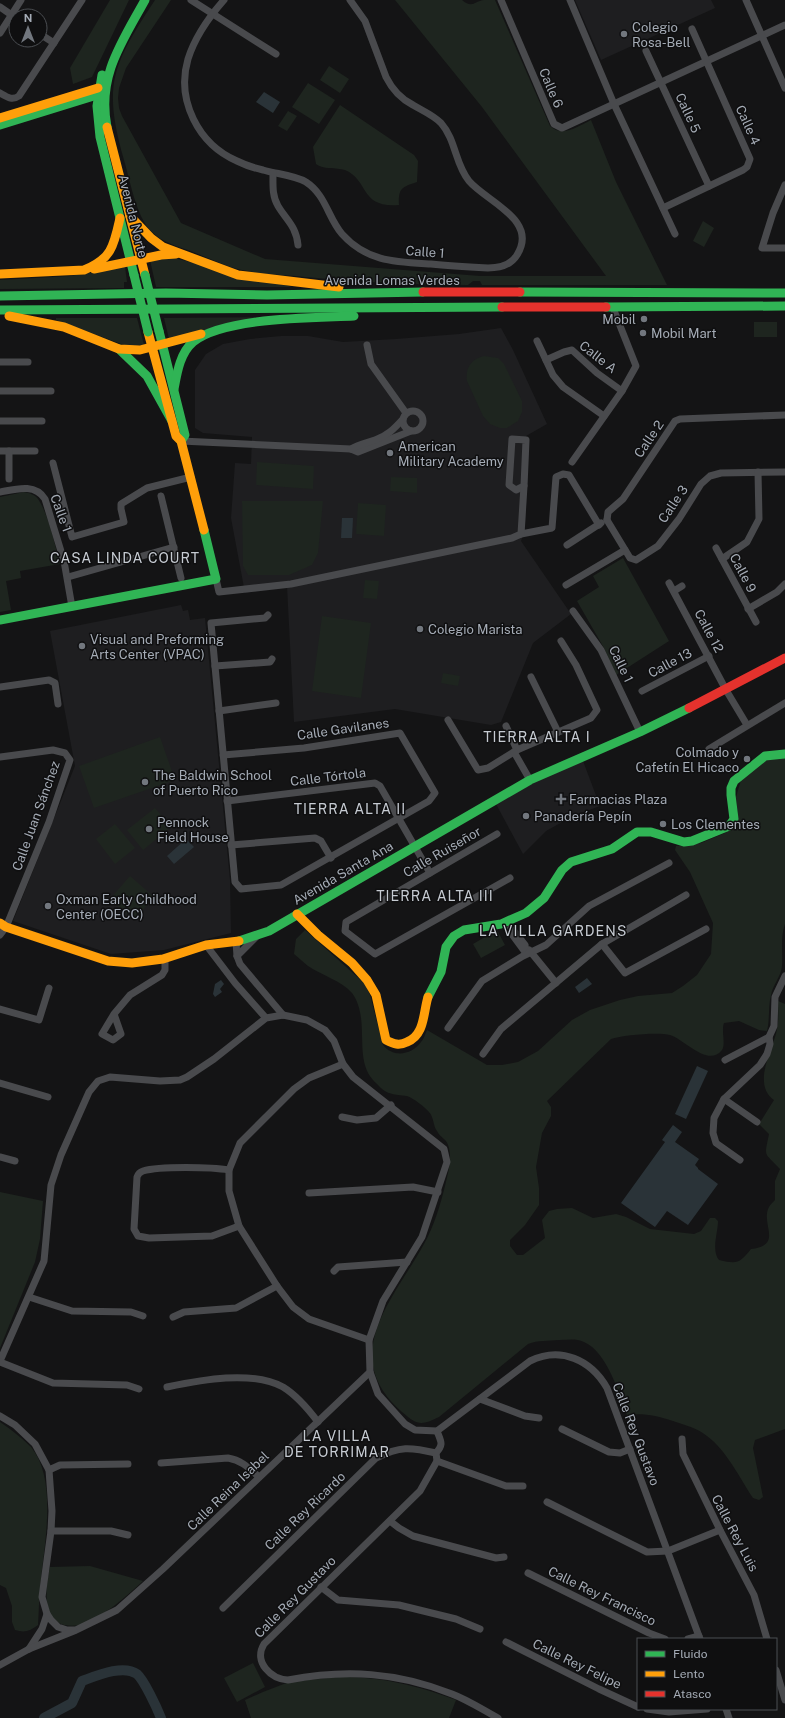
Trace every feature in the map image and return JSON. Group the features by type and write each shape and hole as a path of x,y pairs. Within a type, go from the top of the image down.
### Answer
{"main road":[{"name":"Avenida Norte","path":"138,0 105,65 97,109 100,135 148,332 176,436 182,441"},
{"name":"Avenida Norte","path":"145,0 118,51 101,91 110,138 174,389 184,435 182,441 216,579"},
{"path":"0,118 101,91"},
{"path":"0,125 101,91"},
{"path":"130,216 157,243 179,254 238,275 355,289 400,292"},
{"path":"84,270 96,266 108,256 114,242 120,218"},
{"path":"0,274 84,270 114,266 161,255 179,254"},
{"name":"Avenida Lomas Verdes","path":"0,296 166,293 267,295 400,292 785,293"},
{"path":"0,310 785,306"},
{"path":"0,314 64,327 119,349 140,350 206,333 255,323 362,315 406,308"},
{"path":"174,389 182,357 193,342 206,333"},
{"path":"119,349 143,371 172,421"},
{"path":"0,620 216,579"},
{"path":"726,690 785,658"},
{"name":"Avenida Santa Ana","path":"3,925 108,961 132,963 164,958 206,945 236,942 269,931 530,780 640,732 726,690"},
{"path":"297,914 366,979 376,996 386,1040 395,1045 407,1043 418,1035 424,1020 426,1000 431,988 440,974 449,941 453,936 464,930 494,926 508,926 544,898 564,866 571,862 612,849 637,832 651,832 684,842 692,841 729,826 734,818 731,788 734,781 765,756 785,754"}],"street":[{"path":"0,93 9,99 16,99 19,96 82,0"},
{"path":"191,0 276,54"},
{"name":"Calle 1","path":"224,0 213,13 194,43 186,67 185,91 192,117 203,135 226,155 249,166 298,178 313,187 324,201 340,231 346,238 361,250 381,259 390,261 498,268 510,262 519,251 522,235 517,222 511,215 470,182 462,167 449,134 442,124 429,113 406,101 390,86 365,21 350,0"},
{"name":"Calle 6","path":"501,0 554,124 562,128 566,127 614,104"},
{"path":"570,0 614,104 674,234"},
{"path":"746,0 785,88"},
{"path":"0,33 8,23"},
{"path":"614,104 785,25"},
{"name":"Calle 4","path":"663,208 743,170 747,167 750,159 692,30"},
{"path":"48,39 54,43"},
{"name":"Calle 5","path":"646,51 709,186"},
{"path":"273,173 273,192 275,199 278,206 296,232 298,245"},
{"path":"785,185 773,214 762,248 785,248"},
{"path":"572,462 620,393 636,366 613,308"},
{"path":"537,341 553,375 563,387 604,416"},
{"path":"367,345 371,364 404,416 404,426 412,431"},
{"name":"Calle A","path":"546,360 572,350 620,393"},
{"path":"3,362 28,362"},
{"path":"0,392 51,391"},
{"path":"182,441 352,449 358,452 421,428 422,418 416,412 404,416 390,433 356,446 352,449"},
{"name":"Calle 2","path":"607,520 608,512 624,499 675,421 680,419 785,415"},
{"path":"0,421 42,421"},
{"path":"521,534 524,486 526,440 512,438 509,485 516,490 524,486"},
{"path":"0,451 35,451"},
{"path":"9,451 9,479"},
{"path":"53,463 72,537 124,522 121,509 122,504 147,488 191,477"},
{"path":"722,559 747,542 759,519 758,472"},
{"name":"Calle 3","path":"625,550 630,558 636,560 658,546 679,518 701,484 710,476 721,473 785,472"},
{"path":"216,579 219,592 291,584 512,538 521,534 552,528 556,477 563,474 569,475 598,525"},
{"name":"Calle 1","path":"0,492 24,488 36,490 42,494 49,508 68,577 72,607"},
{"path":"161,496 181,578"},
{"path":"566,585 625,550 607,520 567,545"},
{"path":"68,577 174,547"},
{"name":"Calle 9","path":"716,548 756,622"},
{"name":"Calle 12","path":"669,583 726,690 747,725"},
{"path":"748,609 777,592 785,584"},
{"path":"674,591 682,586"},
{"name":"Calle 1","path":"573,611 600,650 640,732"},
{"name":"Calle Gavilanes","path":"223,755 304,748 400,733 435,793 429,801 331,858 280,885 241,889 235,882 227,801 211,623 265,618 268,615"},
{"path":"448,720 478,770 488,768 516,751 591,718 597,710 576,665 561,641"},
{"name":"Calle 13","path":"642,691 709,656"},
{"path":"215,666 270,662 272,659"},
{"path":"531,677 558,732"},
{"path":"0,688 49,680 55,683 58,704"},
{"path":"219,710 276,703"},
{"path":"709,749 785,703"},
{"path":"506,726 530,780"},
{"name":"Calle Juan Sánchez","path":"0,757 53,750 65,753 70,760 49,822 3,925"},
{"name":"Calle Tórtola","path":"227,801 375,783 380,786 430,873"},
{"name":"Calle Ruiseñor","path":"497,834 346,922 345,930 375,954 510,878"},
{"path":"232,845 316,838 321,841 331,858"},
{"path":"448,1028 482,981 528,949 546,945 589,906 669,863"},
{"path":"483,1054 500,1029 602,944 686,895"},
{"path":"0,935 3,925"},
{"path":"508,926 514,931 556,983"},
{"path":"602,944 625,974 706,929"},
{"path":"237,956 258,934"},
{"path":"236,942 237,956 240,964 283,1015"},
{"path":"206,945 235,983 263,1015"},
{"path":"114,1014 130,995 162,974 165,970 164,958"},
{"path":"740,1160 716,1143 714,1138 714,1118 724,1099 760,1065 770,1044 769,1037 774,1026 775,997 785,976"},
{"path":"0,1009 40,1020 49,988"},
{"path":"139,1389 127,1385 53,1382 0,1362 44,1261 51,1184 61,1155 92,1086 98,1081 110,1077 170,1081 187,1078 214,1060 263,1015 283,1015 307,1020 325,1030 334,1041 342,1064 353,1077 444,1149 447,1162 422,1237 383,1301 369,1340 370,1372 378,1394 405,1424 415,1430 437,1431"},
{"path":"726,1060 769,1037"},
{"path":"342,1064 309,1078 294,1089 240,1143 229,1170 229,1191 239,1226 293,1307 309,1319 369,1340"},
{"path":"0,1083 48,1098"},
{"path":"724,1099 757,1122"},
{"path":"342,1117 357,1120 376,1118 391,1106"},
{"path":"0,1157 15,1161"},
{"path":"229,1170 201,1168 150,1170 141,1172 137,1177 134,1229 138,1236 149,1238 212,1236 239,1226"},
{"path":"308,1193 413,1187 438,1192"},
{"path":"334,1271 338,1267 407,1262"},
{"path":"173,1316 184,1312 236,1308 278,1286"},
{"path":"29,1297 72,1311 131,1312 143,1316"},
{"name":"Calle Rey Gustavo","path":"498,1718 447,1692 429,1685 392,1677 340,1673 281,1680 270,1674 265,1669 262,1662 261,1649 264,1644 321,1587 420,1491 441,1448 442,1444 437,1431 530,1361 538,1357 553,1354 572,1357 583,1361 602,1380 607,1388 700,1638"},
{"name":"Calle Reina Isabel","path":"0,1665 29,1649 76,1630 117,1610 163,1569 370,1372"},
{"path":"167,1387 240,1377 264,1380 284,1388 312,1414 318,1422"},
{"path":"480,1400 525,1416 539,1418"},
{"path":"0,1416 15,1425 35,1444 48,1470 52,1498 51,1531 42,1597 47,1614 58,1627 67,1630 76,1630"},
{"path":"562,1429 609,1452 620,1453 630,1450"},
{"name":"Calle Rey Luis","path":"682,1439 683,1454 754,1595 767,1638"},
{"name":"Calle Rey Ricardo","path":"223,1608 376,1458 392,1450 404,1448 418,1449 506,1486 523,1486"},
{"path":"161,1464 228,1458 237,1459 259,1477"},
{"path":"48,1470 60,1465 128,1464"},
{"path":"547,1502 642,1550 653,1552 668,1551 720,1530"},
{"path":"390,1521 413,1536 496,1558 504,1556"},
{"path":"51,1531 111,1531 128,1535"},
{"name":"Calle Rey Francisco","path":"528,1573 649,1634 662,1638"},
{"path":"321,1587 338,1600 399,1605 456,1619 480,1629"},
{"path":"29,1649 40,1634 47,1614"},
{"name":"Calle Rey Felipe","path":"506,1642 599,1689 637,1706"},
{"path":"777,1673 785,1700"},
{"path":"654,1710 669,1712 694,1710"}],"shaded area":[{"path":"110,0 129,0 92,77 73,84 70,68"},
{"path":"155,0 171,0 126,68 119,88 119,108 181,223 265,259 480,276 606,276 482,107 395,0 462,0 465,3 473,4 484,0 495,0 550,126 560,131 565,131 576,128 591,120 616,182 667,285 482,285 480,281 473,281 468,285 427,284 366,282 269,274 240,270 165,241 151,231 137,207 117,134 113,93 121,59 129,41"},
{"name":"Colegio Rosa-Bell","path":"575,0 711,0 715,8 601,60"},
{"path":"329,66 349,79 340,93 320,80"},
{"path":"308,83 335,100 319,124 292,107"},
{"path":"264,92 280,102 273,113 256,102"},
{"path":"340,105 414,155 418,161 417,182 402,189 399,195 399,205 386,205 377,202 366,193 353,175 345,170 322,167 316,164 313,147"},
{"path":"288,111 297,116 287,131 278,126"},
{"path":"703,221 714,228 704,247 693,241"},
{"path":"170,257 292,287 156,287 150,260"},
{"path":"125,267 127,282 124,282 124,288 0,289 0,280 70,276"},
{"path":"274,317 169,339 164,318"},
{"path":"56,318 137,318 144,345 124,345 56,320"},
{"path":"754,322 777,322 777,337 754,337"},
{"name":"American Military Academy","path":"501,328 513,350 547,424 526,436 529,444 525,530 521,541 571,614 533,643 501,722 491,725 395,709 294,722 287,586 245,593 231,518 235,463 251,464 252,437 203,433 195,428 195,370 206,354 223,344 250,339 281,336 308,336 343,342 459,334"},
{"path":"484,356 498,358 504,364 522,401 522,412 518,421 507,428 500,428 490,424 483,416 467,381 468,368 472,362 479,357"},
{"path":"257,462 314,466 313,489 256,485"},
{"path":"391,477 417,478 417,493 390,491"},
{"path":"24,492 35,496 42,506 60,564 20,571 21,578 6,581 11,610 0,612 0,497"},
{"path":"242,501 323,501 318,553 312,565 289,575 248,575 243,566"},
{"path":"358,503 386,505 384,536 356,534"},
{"path":"342,518 353,518 352,538 341,538"},
{"path":"623,558 669,641 616,675 604,648 577,601 599,587 593,576"},
{"path":"365,580 379,581 377,599 363,598"},
{"name":"The Baldwin School of Puerto Rico","path":"181,605 183,611 188,610 190,620 205,618 230,880 231,933 164,950 111,954 13,921 75,766 50,631"},
{"path":"322,616 371,623 361,698 312,691"},
{"path":"443,673 460,676 458,686 441,683"},
{"path":"160,737 175,780 94,808 79,766"},
{"path":"785,757 785,924 782,939 782,966 771,995 767,1031 759,1030 739,1021 724,1023 724,1041 722,1050 716,1055 710,1056 696,1051 676,1038 665,1034 640,1034 611,1039 547,1101 551,1107 551,1116 542,1133 536,1167 539,1188 539,1205 525,1225 510,1240 510,1246 517,1255 523,1255 545,1238 542,1220 549,1211 572,1208 593,1218 616,1214 626,1217 650,1229 694,1234 701,1231 710,1218 715,1218 718,1221 715,1251 719,1260 737,1262 751,1249 761,1247 766,1243 769,1238 767,1214 769,1206 775,1200 775,1181 780,1169 768,1157 766,1147 769,1134 759,1124 774,1100 767,1093 764,1085 764,1076 777,1029 778,1001 785,1004 785,1429 755,1440 753,1448 763,1497 759,1500 753,1498 721,1449 703,1433 691,1427 650,1415 627,1415 616,1385 606,1364 592,1347 578,1340 543,1341 528,1344 439,1417 423,1423 412,1420 402,1412 383,1391 374,1369 372,1348 377,1327 387,1306 428,1237 434,1223 450,1162 449,1148 447,1142 436,1129 431,1114 425,1108 407,1096 387,1092 373,1080 367,1071 364,1061 362,1026 358,1003 352,993 343,985 308,966 294,954 296,939 305,930 365,984 370,995 383,1045 392,1052 402,1053 413,1050 422,1041 427,1030 487,1065 502,1065 518,1062 538,1051 572,1020 590,1010 638,996 672,993 697,975 711,954 713,923 690,872 675,850 676,846 701,843 725,833 733,827 737,823 738,818 736,797 741,780 766,759"},
{"path":"583,761 600,806 573,816 546,831 523,854 496,804 539,780"},
{"name":"Pennock Field House","path":"155,808 171,827 143,850 127,830"},
{"path":"115,824 135,848 115,864 96,839"},
{"path":"186,839 194,847 174,864 167,856"},
{"path":"130,876 154,897 134,920 110,899"},
{"path":"497,930 505,945 481,958 473,944"},
{"path":"587,978 592,984 579,993 575,987"},
{"path":"221,980 224,984 220,989 222,992 215,997 213,994 215,984"},
{"path":"697,1066 708,1071 686,1119 675,1114"},
{"path":"673,1125 682,1132 675,1142 699,1159 695,1165 698,1169 718,1184 688,1225 667,1211 655,1227 621,1203 665,1142 662,1140"},
{"path":"0,1192 43,1201 40,1239 35,1262 0,1348"},
{"path":"0,1422 31,1447 39,1460 44,1475 47,1492 46,1529 38,1625 25,1631 15,1630 12,1622 12,1606 6,1588 0,1585"},
{"path":"90,1566 143,1581 129,1594 89,1622 72,1626 64,1625 52,1616 48,1608 47,1583 50,1567"},
{"path":"253,1663 265,1687 237,1702 224,1678"},
{"path":"339,1677 385,1680 413,1686 456,1700 449,1718 251,1718 245,1700 289,1682"}],"waterway":[{"path":"44,1718 72,1703 82,1681 102,1674 124,1670 131,1671 140,1677 161,1718"}],"traffic: fast":[{"path":"107,127 105,92 109,75 120,45 145,0"},
{"path":"102,75 97,106 100,137 134,275"},
{"path":"0,125 97,95"},
{"path":"134,275 148,332"},
{"path":"145,275 159,331"},
{"path":"0,296 166,293 267,295 423,292"},
{"path":"520,292 785,293"},
{"path":"606,307 785,306"},
{"path":"0,310 502,307"},
{"path":"174,389 176,376 182,357 193,342 207,334 247,323 270,320 354,316"},
{"path":"159,331 185,435 181,441"},
{"path":"119,349 147,376 172,421"},
{"path":"0,620 216,579 204,530"},
{"path":"239,941 269,931 530,780 640,732 689,708"},
{"path":"428,997 441,972 446,947 454,936 464,930 501,924 526,913 544,898 562,870 571,862 612,849 637,832 651,832 684,842 692,841 729,826 734,819 731,795 731,788 734,781 765,756 785,754"}],"traffic: slow":[{"path":"0,118 98,88"},
{"path":"107,127 145,275"},
{"path":"130,216 151,238 163,247 238,275 339,287"},
{"path":"0,274 84,270 93,266 101,261 110,250 116,236 120,218"},
{"path":"94,269 161,255 176,254"},
{"path":"9,316 64,327 119,349 140,350 201,334"},
{"path":"148,332 176,436 181,441 204,530"},
{"path":"297,914 318,935 352,963 367,980 376,995 386,1040 399,1044 413,1039 420,1029 428,997"},
{"path":"0,923 6,927 108,961 132,963 163,959 206,945 239,941"}],"traffic: jam":[{"path":"423,292 520,292"},
{"path":"502,307 606,307"},
{"path":"689,708 785,658"}],"place":[{"name":"Colegio Rosa-Bell","path":"624,34"},
{"name":"Mobil","path":"644,319"},
{"name":"Mobil Mart","path":"643,333"},
{"name":"American Military Academy","path":"390,453"},
{"name":"Colegio Marista","path":"420,629"},
{"name":"Visual and Preforming Arts Center (VPAC)","path":"82,646"},
{"name":"Colmado y Cafetín El Hicaco","path":"747,759"},
{"name":"The Baldwin School of Puerto Rico","path":"145,782"},
{"name":"Farmacias Plaza","path":"561,799"},
{"name":"Panadería Pepín","path":"526,816"},
{"name":"Los Clementes","path":"663,824"},
{"name":"Pennock Field House","path":"149,829"},
{"name":"Oxman Early Childhood Center (OECC)","path":"48,906"}],"district":[{"name":"CASA LINDA COURT","path":"125,558"},
{"name":"TIERRA ALTA I","path":"537,737"},
{"name":"TIERRA ALTA II","path":"350,809"},
{"name":"TIERRA ALTA III","path":"435,896"},
{"name":"LA VILLA GARDENS","path":"553,931"},
{"name":"LA VILLA DE TORRIMAR","path":"337,1444"}]}
